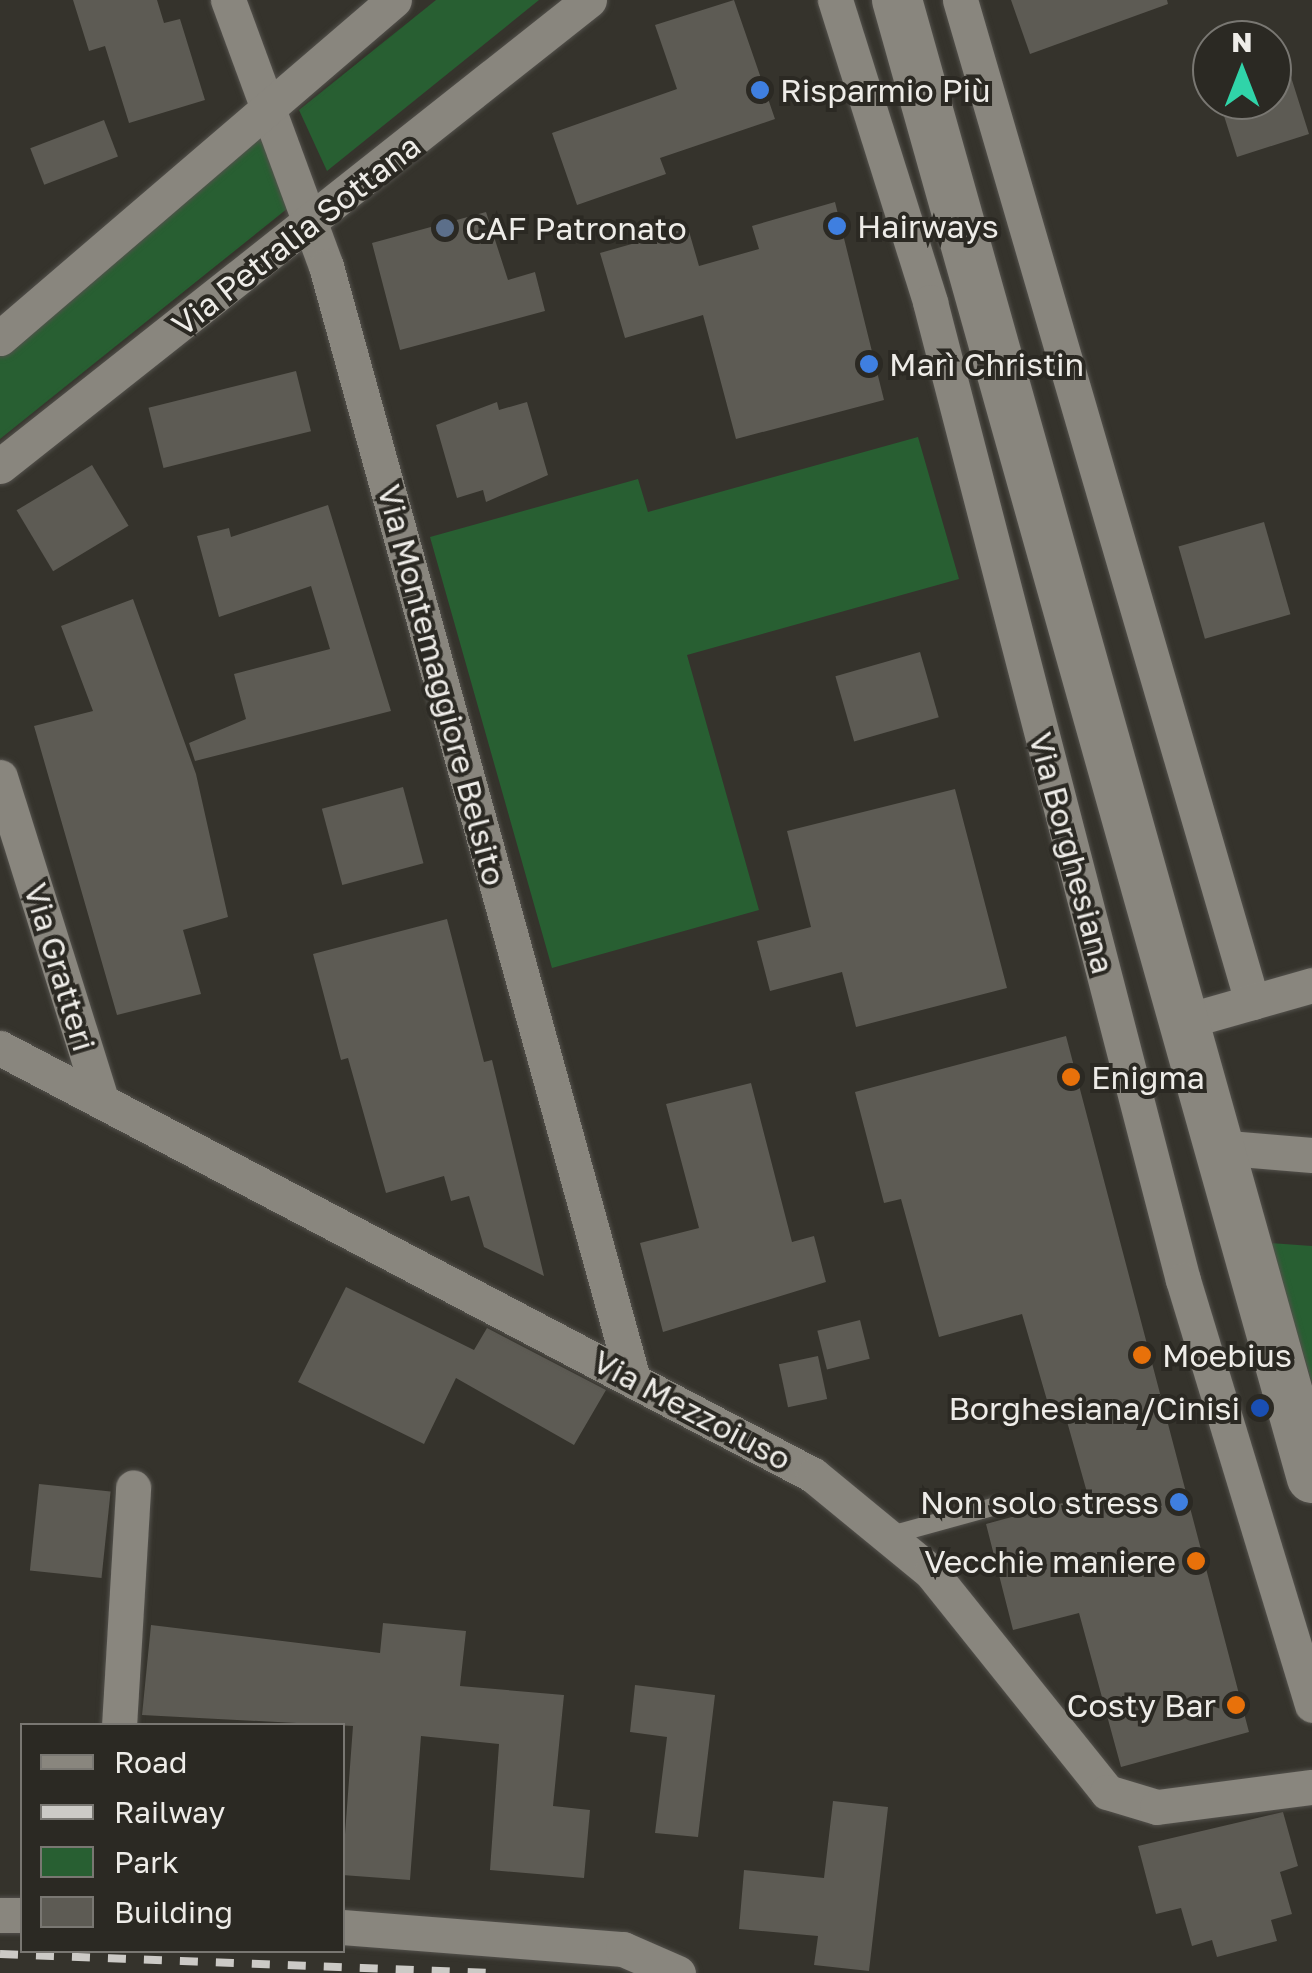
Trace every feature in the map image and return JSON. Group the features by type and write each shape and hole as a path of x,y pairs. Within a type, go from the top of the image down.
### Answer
{"street":[{"name":"Via Montemaggiore Belsito","path":"228,0 262,107 313,224 634,1378"},
{"path":"0,338 262,107 394,0"},
{"name":"Via Petralia Sottana","path":"0,466 313,224 589,0"},
{"name":"Via Borghesiana","path":"835,0 930,302 1188,1299 1299,1597 1312,1704"},
{"name":"Via Borghesiana","path":"897,0 960,202 1180,1022 1312,1478"},
{"path":"960,0 1252,1002"},
{"name":"Via Gratteri","path":"0,778 101,1099"},
{"path":"1180,1022 1312,985"},
{"name":"Via Mezzoiuso","path":"0,1048 634,1378 813,1476 891,1536 951,1594 1106,1792 1157,1807 1312,1787"},
{"path":"1216,1147 1312,1155"},
{"path":"119,1723 133,1486"},
{"path":"345,1928 623,1949 678,1973"}],"lane":[{"path":"891,1536 996,1506"}],"green space":[{"path":"436,0 539,0 327,171 299,110"},
{"path":"260,131 293,204 0,439 0,347"},
{"path":"918,437 959,579 687,655 759,910 552,968 430,537 638,479 648,512"},
{"path":"1270,1243 1312,1246 1312,1383"}],"building":[{"path":"73,0 157,0 164,23 180,19 205,100 129,123 105,46 89,51"},
{"path":"734,0 775,119 660,158 666,174 577,205 552,133 677,89 655,25"},
{"path":"1011,0 1167,0 1168,4 1030,54"},
{"path":"1292,80 1309,134 1237,157 1225,120 1292,120"},
{"path":"104,120 118,156 44,185 30,148"},
{"path":"835,202 884,400 736,439 703,315 625,338 600,253 688,228 699,266 759,249 752,226"},
{"path":"486,212 508,280 535,272 545,311 400,350 372,243"},
{"path":"296,371 311,431 164,468 149,408"},
{"path":"497,402 499,410 527,402 548,475 486,502 483,490 457,498 436,425"},
{"path":"92,465 129,526 53,571 17,510"},
{"path":"328,505 391,711 195,761 189,743 246,719 234,674 330,649 311,586 219,617 197,536 229,528 231,537"},
{"path":"1264,522 1290,614 1205,639 1178,547"},
{"path":"133,599 196,774 228,917 183,930 201,994 117,1015 34,726 93,711 61,626"},
{"path":"920,652 939,717 854,742 835,676"},
{"path":"403,787 423,863 342,885 322,809"},
{"path":"955,789 1007,988 856,1027 842,972 770,991 757,941 811,927 787,831"},
{"path":"447,919 484,1062 492,1060 544,1276 484,1247 469,1196 451,1201 444,1176 386,1193 348,1058 341,1060 313,954"},
{"path":"1066,1036 1249,1732 1121,1767 1079,1613 1013,1630 986,1524 1088,1496 1066,1418 1053,1421 1022,1314 939,1337 901,1199 884,1203 855,1092"},
{"path":"751,1083 792,1242 814,1236 826,1282 663,1332 640,1243 699,1228 666,1104"},
{"path":"346,1287 474,1350 487,1328 606,1390 574,1445 456,1378 424,1444 298,1382"},
{"path":"860,1320 870,1359 827,1369 817,1331"},
{"path":"818,1356 827,1399 788,1407 779,1364"},
{"path":"39,1484 111,1492 102,1578 30,1571"},
{"path":"383,1623 466,1631 460,1686 564,1695 553,1806 590,1810 584,1878 490,1870 499,1744 421,1736 410,1880 345,1875 353,1726 142,1715 151,1625 380,1653"},
{"path":"635,1685 715,1695 698,1837 655,1833 667,1737 630,1732"},
{"path":"833,1801 888,1807 869,1971 814,1965 818,1936 739,1929 744,1870 824,1878"},
{"path":"1283,1812 1298,1866 1280,1872 1292,1914 1271,1920 1277,1941 1217,1957 1212,1940 1192,1946 1181,1908 1156,1914 1138,1846"}],"railway":[{"path":"0,1954 492,1973"}],"place":[{"name":"Risparmio Più","path":"760,90"},
{"name":"Hairways","path":"837,226"},
{"name":"CAF Patronato","path":"445,228"},
{"name":"Marì Christin","path":"869,364"},
{"name":"Enigma","path":"1071,1077"},
{"name":"Moebius","path":"1142,1355"},
{"name":"Borghesiana/Cinisi","path":"1260,1408"},
{"name":"Non solo stress","path":"1179,1502"},
{"name":"Vecchie maniere","path":"1196,1561"},
{"name":"Costy Bar","path":"1236,1705"}]}
